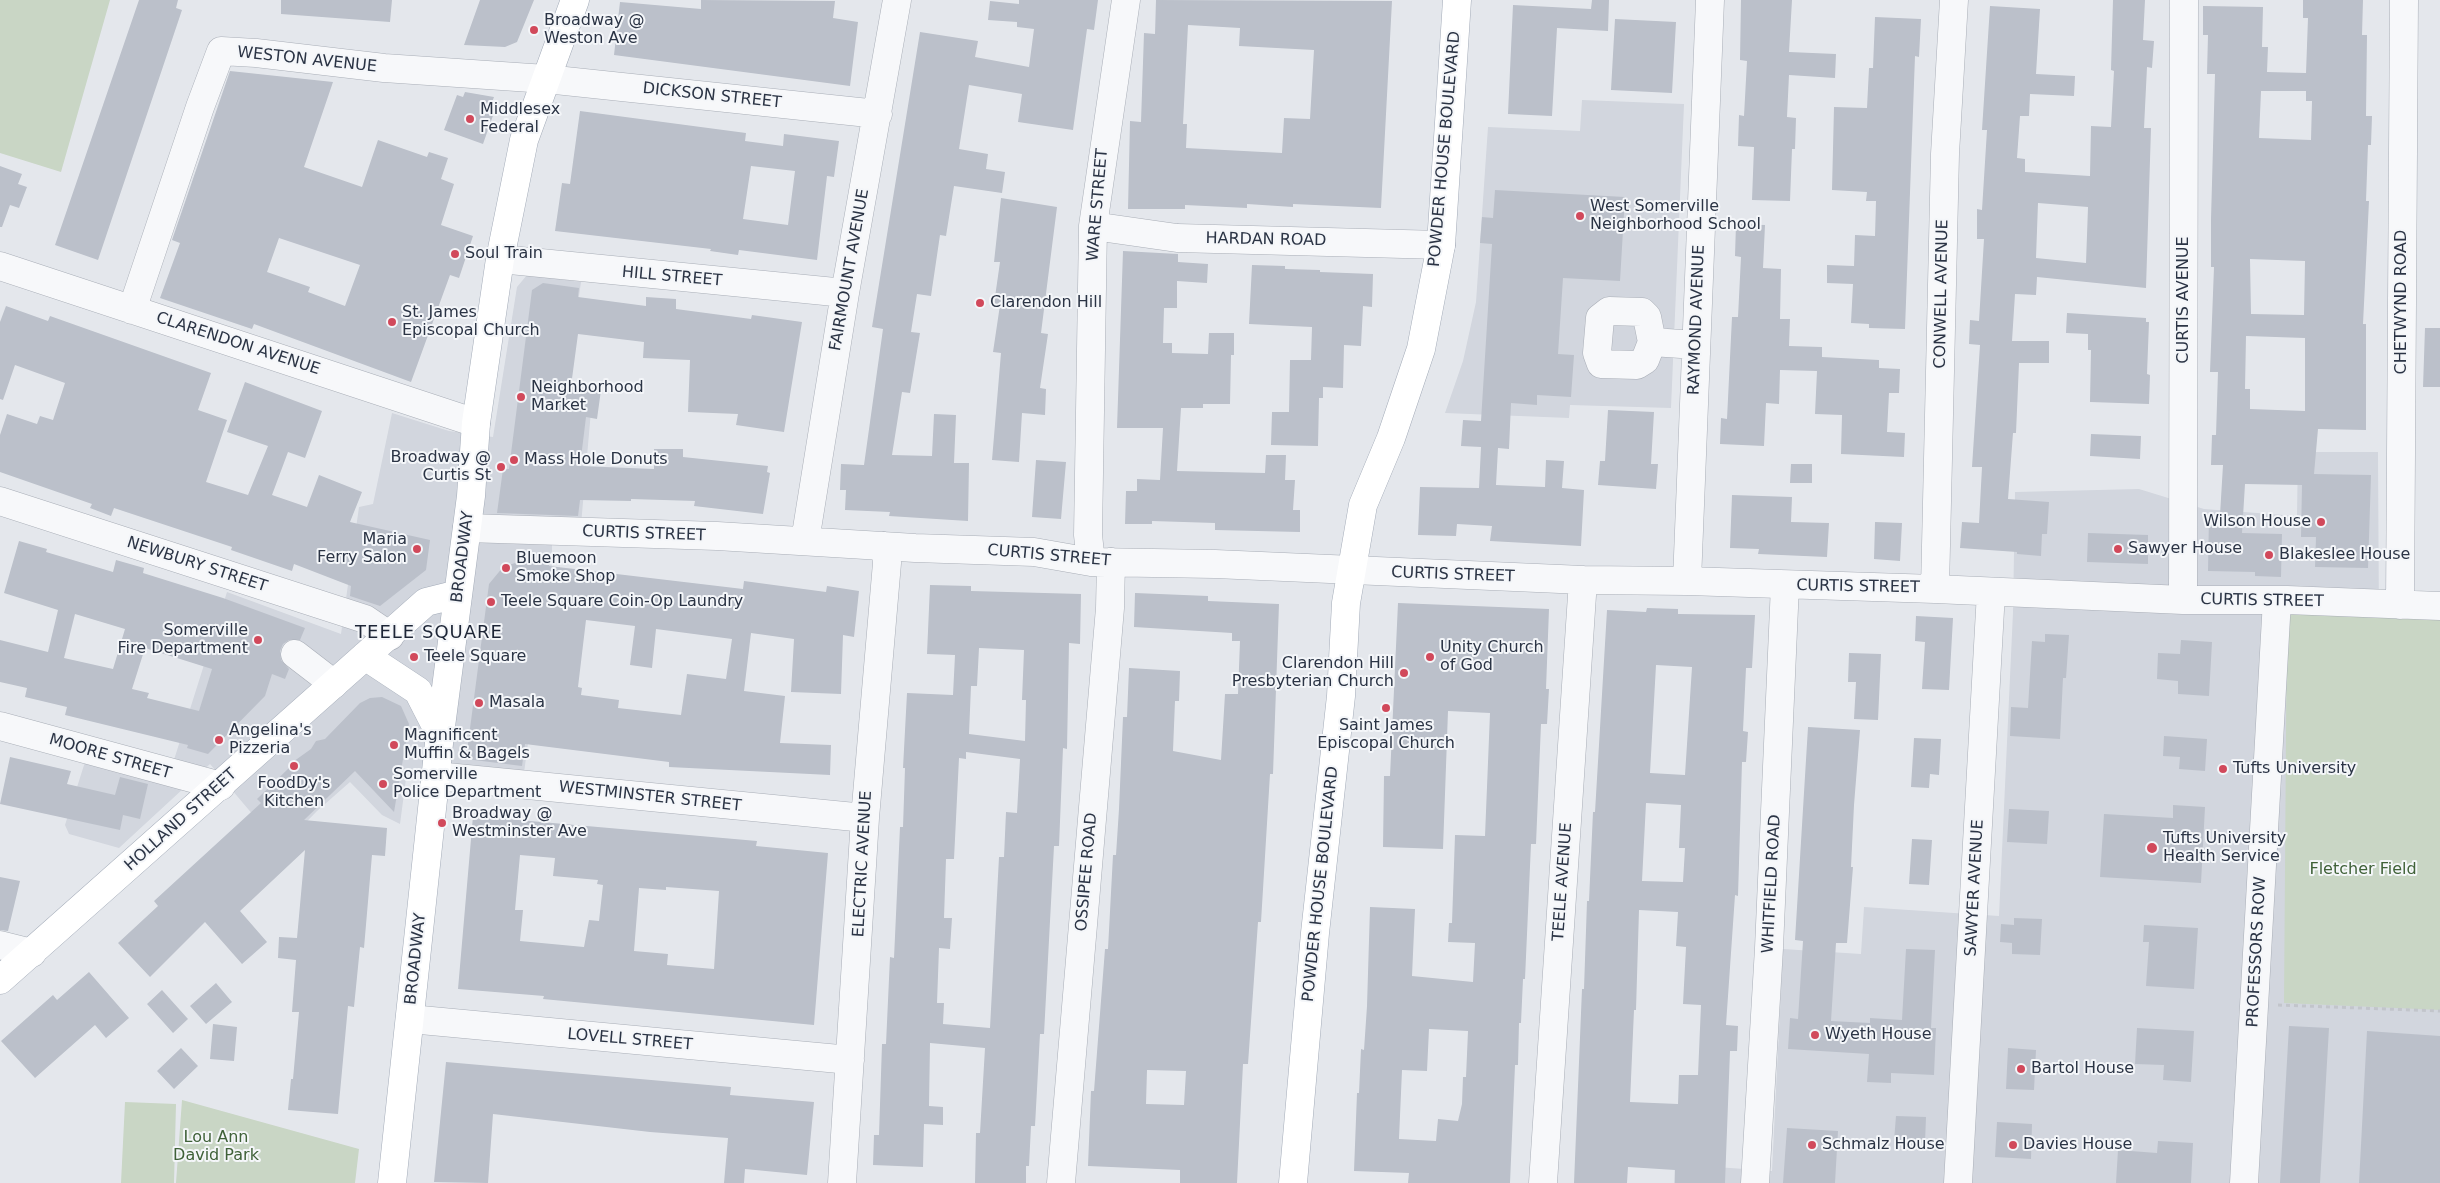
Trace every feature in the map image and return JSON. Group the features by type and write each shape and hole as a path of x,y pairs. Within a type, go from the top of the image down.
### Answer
{"main road":[{"name":"BROADWAY","path":"392,1183 440,734 467,528 476,423 500,260 524,140 575,0"},
{"name":"POWDER HOUSE BOULEVARD","path":"1294,1183 1315,933 1341,696 1346,603 1363,505 1391,438 1421,349 1441,245 1457,0"},
{"name":"HOLLAND STREET","path":"0,980 390,636 426,602 458,594"},
{"path":"366,656 418,691 440,734"}],"street":[{"name":"FAIRMOUNT AVENUE","path":"805,541 845,294 897,0"},
{"name":"WARE STREET","path":"1101,562 1088,535 1093,226 1126,0"},
{"name":"RAYMOND AVENUE","path":"1687,581 1710,0"},
{"name":"CONWELL AVENUE","path":"1935,588 1945,154 1954,0"},
{"name":"CURTIS AVENUE","path":"2183,600 2184,0"},
{"name":"CHETWYND ROAD","path":"2400,605 2404,0"},
{"name":"WESTON AVENUE","path":"132,310 200,107 221,51 256,53 384,68 546,79"},
{"name":"DICKSON STREET","path":"546,79 878,114"},
{"name":"HARDAN ROAD","path":"1093,226 1177,238 1441,245"},
{"name":"HILL STREET","path":"500,260 845,294"},
{"name":"CLARENDON AVENUE","path":"0,266 476,423"},
{"path":"1652,342 1696,345"},
{"name":"NEWBURY STREET","path":"0,501 365,619 390,636"},
{"name":"CURTIS STREET","path":"467,528 1034,552 1101,562 1215,564 1351,572 1584,580 1935,588 2183,600 2277,600 2440,606"},
{"name":"ELECTRIC AVENUE","path":"842,1183 865,818 887,563 885,546"},
{"name":"OSSIPEE ROAD","path":"1061,1183 1110,608 1101,562"},
{"name":"TEELE AVENUE","path":"1542,1183 1584,580"},
{"name":"WHITFIELD ROAD","path":"1755,1183 1770,938 1785,585"},
{"name":"SAWYER AVENUE","path":"1958,1183 1991,592"},
{"name":"PROFESSORS ROW","path":"2244,1183 2277,600"},
{"path":"295,654 334,684"},
{"name":"MOORE STREET","path":"0,726 220,786"},
{"name":"WESTMINSTER STREET","path":"436,776 865,818"},
{"path":"0,945 32,953"},
{"name":"LOVELL STREET","path":"410,1019 850,1060"}],"path":[{"path":"2272,1004 2440,1011"}],"shaded area":[{"name":"West Somerville Neighborhood School","path":"1582,100 1684,104 1671,408 1570,405 1569,418 1445,413 1463,361 1476,302 1488,127 1580,131"},
{"name":"Teele Square","path":"527,275 581,282 566,387 593,388 581,525 552,528 552,564 524,773 407,771 400,824 382,815 350,782 317,811 281,848 210,764 119,848 69,834 65,825 85,762 167,782 227,592 341,634 359,507 373,504 392,413 449,431 493,437 517,287"},
{"name":"Tufts University","path":"2298,452 2378,452 2379,629 2440,631 2440,1183 1674,1183 1675,1164 1772,1171 1783,949 1861,954 1864,907 1999,916 2013,612 2015,492 2139,489 2204,509 2297,516"}],"green space":[{"path":"0,0 110,0 61,172 0,153"},
{"name":"Fletcher Field","path":"2287,600 2440,606 2440,1010 2284,1003"},
{"name":"Lou Ann David Park","path":"182,1100 359,1149 355,1183 176,1183"},
{"path":"125,1102 176,1104 174,1183 121,1183"}],"building":[{"path":"139,0 178,0 176,8 182,10 98,260 55,245"},
{"path":"281,0 392,0 390,22 281,14"},
{"path":"480,0 534,0 517,42 505,47 464,45"},
{"path":"701,0 835,1 833,18 858,22 850,86 614,55 620,2 701,9"},
{"path":"1019,0 1098,0 1094,30 1087,29 1073,130 1018,122 1022,94 969,85 959,149 988,154 986,169 1005,172 1002,193 954,186 946,236 940,235 931,296 917,294 911,332 920,333 910,393 902,392 892,455 932,456 934,414 956,415 954,463 969,463 968,521 889,516 890,512 845,510 846,490 840,490 841,464 864,465 883,329 872,327 920,32 978,41 975,57 1029,67 1034,29 1017,27 1017,22 988,20 990,1 1019,4"},
{"path":"1156,0 1392,1 1381,208 1293,204 1293,207 1247,204 1247,208 1185,205 1185,209 1128,209 1130,121 1141,122 1144,33 1155,34","holes":["1188,25 1240,28 1239,46 1314,50 1310,119 1284,118 1282,153 1186,148 1187,124 1183,124"]},
{"path":"1592,0 1609,0 1608,31 1557,28 1552,116 1508,114 1513,5 1591,9"},
{"path":"1741,0 1792,0 1789,52 1836,54 1835,78 1789,75 1787,117 1796,118 1795,149 1792,149 1790,201 1752,200 1754,147 1738,146 1739,115 1744,116 1747,61 1740,60"},
{"path":"2113,0 2145,0 2143,40 2154,41 2152,68 2147,67 2144,128 2151,128 2146,288 2037,277 2036,295 2015,294 2012,341 2049,341 2049,363 2019,363 2016,433 2013,433 2008,499 2049,502 2047,534 2042,534 2041,556 2017,554 2017,552 1960,548 1962,522 1979,523 1982,467 1972,467 1980,345 1969,344 1970,320 1979,321 1984,239 1977,239 1977,209 1982,210 1987,130 1982,130 1990,6 2040,9 2036,74 2075,76 2074,96 2030,94 2029,116 2020,116 2017,158 2025,159 2025,172 2090,176 2091,126 2111,127 2114,71 2111,70","holes":["2038,203 2088,207 2086,263 2036,258"]},
{"path":"2303,0 2363,0 2362,35 2367,35 2366,116 2372,116 2371,145 2368,145 2366,201 2369,201 2363,324 2366,324 2366,430 2318,429 2314,474 2371,475 2368,568 2315,567 2316,537 2301,537 2302,485 2245,484 2242,533 2282,534 2281,577 2255,576 2255,572 2208,571 2209,515 2220,515 2223,465 2211,465 2212,435 2216,435 2218,372 2210,372 2214,267 2211,267 2211,219 2215,74 2207,74 2208,35 2203,35 2203,6 2263,7 2262,47 2268,47 2267,72 2306,73 2308,18 2303,18","holes":["2261,91 2306,91 2306,101 2312,101 2311,140 2259,138","2250,259 2305,261 2304,315 2251,314","2246,336 2305,338 2305,411 2250,409 2250,389 2245,389"]},
{"path":"1875,17 1921,19 1919,57 1915,56 1905,329 1869,328 1869,324 1851,323 1853,284 1827,283 1827,265 1854,266 1855,235 1875,236 1876,201 1866,201 1867,192 1832,190 1834,107 1867,108 1869,68 1873,68"},
{"path":"1615,19 1676,22 1672,93 1611,90"},
{"path":"230,71 333,82 304,167 362,187 378,140 427,157 429,152 448,158 441,179 454,184 441,225 473,236 459,278 450,275 411,382 254,324 252,329 160,298 180,243 172,240","holes":["279,238 360,265 345,306 308,292 310,287 267,272"]},
{"name":"Middlesex Federal","path":"465,92 494,97 491,105 496,107 483,144 444,130 457,95 463,97"},
{"path":"580,111 746,133 745,141 783,146 784,134 839,141 834,177 827,176 817,260 739,250 738,255 710,251 711,249 555,231 562,183 570,184","holes":["751,166 795,171 788,225 743,219"]},
{"path":"0,166 22,174 18,184 27,187 19,208 10,205 2,227 0,227"},
{"path":"1495,190 1625,197 1620,281 1563,278 1558,354 1574,355 1571,397 1537,395 1537,405 1511,403 1509,449 1498,448 1496,485 1545,487 1546,460 1564,461 1562,488 1584,490 1581,546 1490,541 1492,526 1457,524 1456,536 1418,535 1420,487 1479,488 1481,447 1461,446 1463,420 1481,421 1492,244 1480,243 1482,217 1493,218"},
{"path":"1001,198 1057,207 1041,333 1048,334 1040,388 1046,389 1045,415 1022,413 1019,462 992,460 1001,353 993,352 1000,305 994,304 1000,262 994,262"},
{"path":"1736,224 1765,225 1763,268 1781,269 1780,319 1790,319 1789,346 1822,347 1822,357 1879,360 1879,368 1900,369 1899,393 1889,393 1887,432 1905,433 1904,457 1841,454 1842,415 1815,414 1817,371 1780,370 1779,404 1766,403 1764,446 1720,444 1721,418 1727,419 1732,317 1738,317 1741,257 1735,256"},
{"path":"1123,251 1178,254 1178,262 1208,264 1207,283 1177,281 1177,308 1164,308 1163,343 1172,343 1172,353 1208,354 1209,333 1234,333 1234,355 1231,355 1230,404 1203,404 1203,408 1181,408 1177,471 1265,473 1266,455 1286,455 1285,480 1295,480 1293,510 1300,510 1300,532 1215,530 1215,523 1152,521 1152,524 1125,524 1126,491 1137,491 1137,479 1160,480 1163,428 1117,428"},
{"path":"1252,265 1285,266 1285,269 1320,270 1320,272 1373,274 1372,307 1363,306 1361,346 1344,345 1343,388 1323,387 1323,398 1319,398 1318,446 1271,445 1272,412 1289,412 1290,360 1311,360 1312,327 1249,324"},
{"path":"543,283 579,288 578,297 646,306 646,297 676,299 676,309 751,319 752,315 802,322 784,432 736,425 738,414 688,412 690,360 643,358 644,342 578,334 571,386 601,390 597,419 586,417 580,466 654,469 654,449 683,449 683,457 768,466 767,472 770,473 763,514 694,506 695,501 631,499 631,501 580,500 578,516 497,513 503,469 509,469 532,290"},
{"path":"6,306 48,321 50,316 211,373 198,410 227,420 206,482 248,495 268,446 227,432 245,382 322,411 305,458 288,452 272,495 307,507 319,475 362,492 350,522 430,540 426,570 380,606 350,596 351,586 294,564 292,571 231,550 232,547 114,508 111,516 90,508 92,504 0,472 0,435 7,414 37,424 40,416 53,420 65,383 15,365 3,400 0,399 0,322"},
{"path":"2067,313 2146,318 2146,322 2149,322 2147,374 2150,375 2149,404 2090,402 2091,350 2088,350 2088,334 2066,333"},
{"path":"2425,328 2440,328 2440,387 2423,387"},
{"path":"1608,410 1654,412 1651,464 1658,464 1656,489 1598,485 1600,461 1605,461"},
{"path":"2091,434 2141,436 2140,459 2090,456"},
{"path":"1036,460 1066,462 1061,519 1032,517"},
{"path":"1791,464 1812,464 1812,483 1790,483"},
{"path":"1732,495 1792,497 1791,522 1829,523 1827,557 1758,554 1759,549 1730,548"},
{"path":"1875,522 1902,523 1900,561 1874,559"},
{"name":"Sawyer House","path":"2088,533 2148,535 2148,564 2087,562"},
{"path":"19,541 47,549 46,552 113,572 116,560 144,568 143,573 223,598 305,628 300,640 289,640 283,644 280,651 281,660 289,669 285,679 272,674 265,696 208,754 187,748 188,745 65,715 67,707 25,697 27,688 0,682 0,640 48,652 58,610 4,593","holes":["75,614 125,629 113,669 64,658","145,648 212,669 199,711 147,698 149,693 132,689"]},
{"path":"524,560 549,564 549,566 743,589 744,581 826,592 827,586 859,591 854,637 843,635 841,694 791,692 794,639 751,633 744,691 785,696 780,743 831,745 830,775 669,767 669,762 525,744 522,766 466,759 489,584 503,567","holes":["586,620 635,626 630,665 652,668 656,629 732,639 726,679 687,674 681,715 618,708 619,700 581,695 582,688 578,687"]},
{"path":"930,585 971,586 971,591 1081,594 1080,644 1069,643 1067,749 1063,748 1059,846 1054,846 1044,1034 1040,1034 1035,1126 1031,1126 1029,1166 1026,1166 1026,1183 975,1183 976,1133 980,1133 985,1048 930,1043 929,1106 943,1107 943,1125 924,1124 923,1167 873,1165 874,1135 879,1135 882,1044 886,1044 890,957 894,958 900,827 903,827 905,768 903,768 907,693 953,695 955,655 927,654","holes":["979,648 1024,650 1022,700 1026,700 1025,741 969,734 971,686 977,686","966,752 1020,759 1017,813 1006,812 1004,857 999,857 990,1028 943,1024 944,1003 937,1003 939,948 950,949 952,918 944,918 946,859 954,859 959,758 966,759"]},
{"path":"1135,593 1208,596 1208,601 1279,604 1273,774 1270,774 1261,922 1258,922 1248,1064 1243,1064 1237,1183 1180,1183 1180,1170 1088,1166 1091,1091 1094,1091 1105,949 1108,949 1113,855 1116,855 1119,809 1123,717 1127,717 1129,668 1180,671 1179,701 1175,701 1173,751 1221,760 1225,694 1238,694 1240,641 1232,641 1232,633 1134,627","holes":["1147,1070 1186,1071 1184,1105 1146,1104"]},
{"path":"1398,603 1549,609 1546,689 1549,689 1547,724 1541,724 1536,844 1531,844 1525,979 1523,979 1521,1023 1519,1023 1518,1065 1515,1065 1510,1183 1408,1183 1409,1173 1354,1171 1357,1093 1359,1093 1361,1049 1364,1050 1367,1006 1370,907 1415,909 1412,976 1473,982 1475,943 1448,942 1449,923 1452,923 1455,835 1485,836 1490,713 1448,711 1443,849 1383,847 1384,776 1390,776","holes":["1429,1029 1468,1031 1466,1077 1463,1077 1462,1104 1458,1121 1438,1119 1436,1141 1399,1139 1402,1070 1427,1071"]},
{"path":"1647,608 1678,609 1678,614 1755,615 1752,668 1746,668 1743,731 1748,732 1746,762 1742,762 1738,896 1735,895 1726,1025 1738,1026 1737,1051 1730,1051 1725,1183 1675,1183 1675,1170 1628,1167 1627,1183 1574,1183 1587,901 1589,901 1593,812 1595,812 1607,610 1646,612","holes":["1656,665 1692,667 1685,775 1650,773","1646,803 1681,805 1679,848 1685,848 1683,882 1642,881","1639,910 1678,912 1676,946 1686,947 1683,1004 1701,1005 1698,1075 1679,1075 1678,1104 1630,1102 1634,1010 1636,1010"]},
{"path":"1916,616 1953,618 1949,690 1922,689 1925,642 1915,641"},
{"path":"2045,634 2069,635 2066,678 2063,678 2060,739 2010,736 2011,707 2028,708 2032,641 2045,642"},
{"path":"2181,640 2212,642 2209,696 2178,694 2178,681 2157,679 2158,653 2180,654"},
{"path":"1849,653 1881,654 1878,720 1854,719 1856,682 1848,682"},
{"path":"382,697 401,706 409,724 394,812 355,771 304,820 387,828 385,856 372,855 364,948 360,947 354,1007 348,1006 338,1114 288,1110 291,1079 293,1079 299,1012 292,1012 296,960 278,958 279,937 297,938 305,850 240,911 267,942 242,964 205,922 150,977 118,943 158,906 154,901 261,803 257,799 290,767 290,764 311,749 316,741 325,739 360,703 370,698"},
{"path":"1808,727 1860,730 1847,943 1836,943 1831,1021 1870,1023 1870,1018 1902,1020 1906,949 1935,950 1931,1028 1936,1028 1934,1075 1891,1073 1891,1083 1867,1082 1869,1054 1788,1049 1790,1018 1798,1019 1803,941 1795,940"},
{"path":"2164,736 2207,739 2205,771 2179,769 2180,757 2163,756"},
{"path":"1914,738 1941,739 1939,775 1930,774 1929,788 1911,787"},
{"path":"10,757 71,771 67,784 115,795 120,777 148,784 140,819 123,815 120,830 0,804"},
{"name":"Tufts University Health Service","path":"2173,805 2205,807 2201,883 2100,877 2104,814 2173,818"},
{"path":"2009,809 2049,811 2047,844 2007,842"},
{"path":"473,816 757,841 756,846 828,853 814,1025 543,999 544,996 458,989","holes":["520,855 555,858 553,876 598,880 597,884 603,885 599,921 589,920 584,947 520,941 523,910 515,910","666,887 719,891 714,969 667,965 668,954 634,951 639,888 666,890"]},
{"path":"1912,839 1932,840 1929,885 1909,884"},
{"path":"0,877 20,881 8,931 0,930"},
{"path":"2014,918 2042,919 2040,955 2012,954 2012,943 2000,942 2001,924 2014,925"},
{"path":"2144,925 2198,928 2194,989 2146,986 2149,942 2143,942"},
{"path":"89,972 129,1018 106,1038 95,1025 35,1078 1,1041 53,995 57,1000"},
{"path":"216,983 232,1002 206,1024 190,1006"},
{"path":"162,990 188,1019 173,1033 147,1004"},
{"path":"213,1024 237,1027 234,1061 210,1059"},
{"path":"2289,1026 2329,1028 2320,1183 2280,1183"},
{"path":"2137,1028 2194,1031 2191,1082 2163,1080 2164,1065 2135,1064"},
{"path":"2367,1031 2440,1036 2440,1183 2359,1183"},
{"path":"181,1048 198,1066 174,1089 157,1071"},
{"name":"Bartol House","path":"2008,1048 2036,1050 2034,1090 2006,1089"},
{"path":"446,1062 731,1087 730,1095 814,1102 807,1175 745,1169 744,1183 724,1183 728,1138 650,1132 493,1114 488,1183 434,1182"},
{"path":"1896,1116 1926,1117 1925,1143 1894,1141"},
{"name":"Davies House","path":"1997,1122 2032,1124 2031,1159 1995,1157"},
{"path":"1787,1128 1838,1131 1835,1183 1783,1183"},
{"path":"2158,1141 2193,1143 2191,1183 2116,1183 2118,1150 2157,1153"}],"place":[{"name":"Broadway @ Weston Ave","path":"534,30"},
{"name":"Middlesex Federal","path":"470,119"},
{"name":"West Somerville Neighborhood School","path":"1580,216"},
{"name":"Soul Train","path":"455,254"},
{"name":"Clarendon Hill","path":"980,303"},
{"name":"St. James Episcopal Church","path":"392,322"},
{"name":"Neighborhood Market","path":"521,397"},
{"name":"Mass Hole Donuts","path":"514,460"},
{"name":"Broadway @ Curtis St","path":"501,467"},
{"name":"Wilson House","path":"2321,522"},
{"name":"Maria Ferry Salon","path":"417,549"},
{"name":"Sawyer House","path":"2118,549"},
{"name":"Blakeslee House","path":"2269,555"},
{"name":"Bluemoon Smoke Shop","path":"506,568"},
{"name":"Teele Square Coin-Op Laundry","path":"491,602"},
{"name":"Somerville Fire Department","path":"258,640"},
{"name":"Teele Square","path":"414,657"},
{"name":"Unity Church of God","path":"1430,657"},
{"name":"Clarendon Hill Presbyterian Church","path":"1404,673"},
{"name":"Masala","path":"479,703"},
{"name":"Saint James Episcopal Church","path":"1386,708"},
{"name":"Angelina's Pizzeria","path":"219,740"},
{"name":"Magnificent Muffin & Bagels","path":"394,745"},
{"name":"FoodDy's Kitchen","path":"294,766"},
{"name":"Tufts University","path":"2223,769"},
{"name":"Somerville Police Department","path":"383,784"},
{"name":"Broadway @ Westminster Ave","path":"442,823"},
{"name":"Tufts University Health Service","path":"2152,848"},
{"name":"Wyeth House","path":"1815,1035"},
{"name":"Bartol House","path":"2021,1069"},
{"name":"Schmalz House","path":"1812,1145"},
{"name":"Davies House","path":"2013,1145"}],"district":[{"name":"TEELE SQUARE","path":"429,633"}]}
